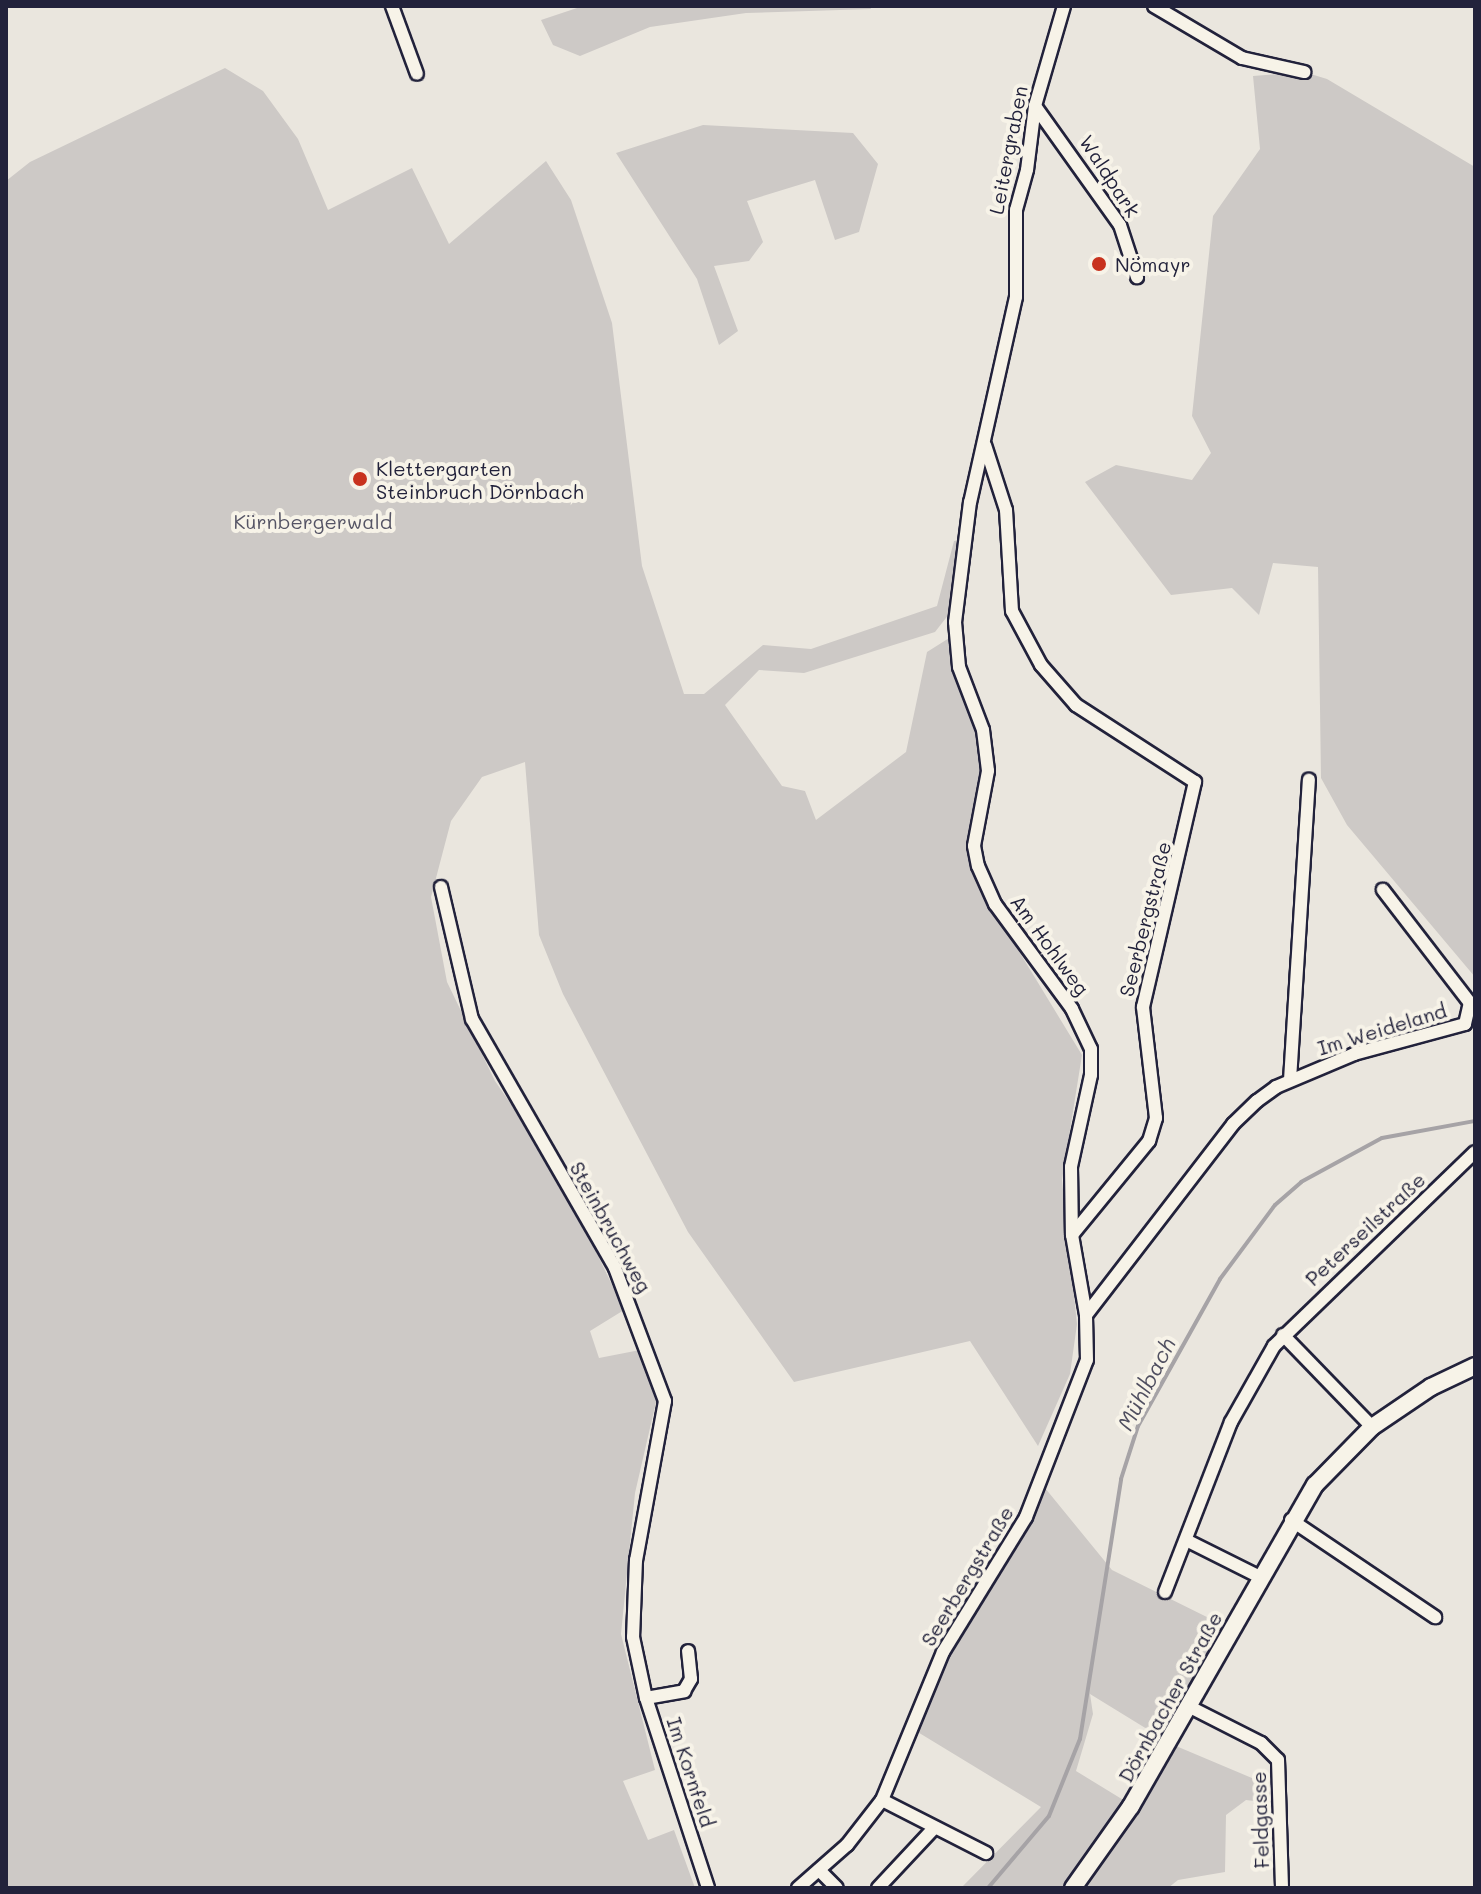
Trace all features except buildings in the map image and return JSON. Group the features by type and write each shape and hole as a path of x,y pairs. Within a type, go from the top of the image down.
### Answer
{"street":[{"path":"392,6 417,74"},
{"name":"Leitergraben","path":"985,445 1016,297 1015,220 1035,106 1064,6"},
{"path":"1154,6 1255,64 1304,72"},
{"name":"Waldpark","path":"1035,106 1120,225 1137,277"},
{"name":"Seerbergstraße","path":"798,1888 819,1870 882,1800 943,1652 1026,1517 1082,1382 1086,1315 1072,1235 1154,1129 1157,1104 1143,1007 1196,790 1190,776 1076,705 1041,665 1012,611 1006,510 985,445"},
{"name":"Am Hohlweg","path":"985,445 970,502 955,604 959,667 983,730 988,771 975,853 995,904 1072,1009 1091,1049 1091,1075 1071,1167 1072,1235"},
{"name":"Im Weideland","path":"1290,1080 1309,780"},
{"name":"Steinbruchweg","path":"441,887 472,1019 615,1268 665,1401 633,1598 633,1637 646,1698"},
{"name":"Im Weideland","path":"1086,1315 1233,1124 1290,1080 1354,1054 1455,1030 1470,1016 1470,1003 1383,890"},
{"name":"Peterseilstraße","path":"1165,1592 1231,1422 1283,1335 1475,1152"},
{"path":"1283,1335 1372,1427"},
{"name":"Dörnbacher Straße","path":"1073,1888 1131,1806 1291,1520 1333,1464 1372,1427 1431,1387 1475,1366"},
{"path":"1291,1520 1435,1617"},
{"path":"1186,1540 1260,1577"},
{"name":"Im Kornfeld","path":"688,1651 691,1679 684,1691 646,1698 708,1888"},
{"name":"Feldgasse","path":"1188,1706 1261,1743 1278,1760 1282,1888"},
{"path":"882,1800 986,1853"},
{"path":"878,1888 935,1827"},
{"path":"819,1870 837,1888"}],"green space":[{"path":"583,6 870,6 871,9 746,13 650,27 580,56 553,45 541,20"},
{"name":"Kürnbergerwald","path":"225,68 263,91 298,139 328,210 412,168 449,244 546,161 571,200 612,323 642,566 684,694 704,694 763,645 811,649 937,606 954,541 959,540 949,614 935,632 804,673 759,670 725,705 782,786 805,791 816,820 906,752 927,652 954,635 981,752 982,781 968,833 973,876 1082,1055 1062,1180 1077,1324 1070,1374 1038,1446 970,1341 794,1382 688,1232 563,994 539,935 525,762 482,777 451,821 431,897 447,982 495,1081 558,1172 624,1310 590,1331 599,1358 640,1350 656,1402 635,1493 621,1634 655,1770 623,1781 648,1840 674,1830 695,1888 6,1888 6,181 30,162"},
{"path":"1304,72 1327,79 1475,167 1475,977 1347,825 1321,778 1318,567 1273,563 1259,615 1232,588 1171,595 1085,482 1116,465 1192,480 1211,453 1192,416 1213,216 1260,149 1253,76"},
{"path":"703,125 853,133 878,164 859,232 835,240 815,180 747,201 763,242 749,261 714,266 738,331 719,345 697,279 616,153"},
{"path":"1045,1488 1112,1570 1225,1626 1160,1737 1090,1694 1093,1714 1076,1771 1125,1801 1062,1888 961,1888 1041,1807 916,1731 947,1660 1006,1564"},
{"path":"1176,1746 1278,1789 1278,1822 1259,1816 1254,1801 1246,1800 1226,1815 1225,1872 1178,1880 1168,1888 1081,1888"}],"waterway":[{"name":"Mühlbach","path":"988,1888 1049,1816 1080,1739 1121,1479 1138,1426 1220,1279 1275,1205 1301,1182 1382,1138 1475,1121"}],"place":[{"name":"Nömayr","path":"1099,264"},
{"name":"Klettergarten Steinbruch Dörnbach","path":"360,479"}]}
